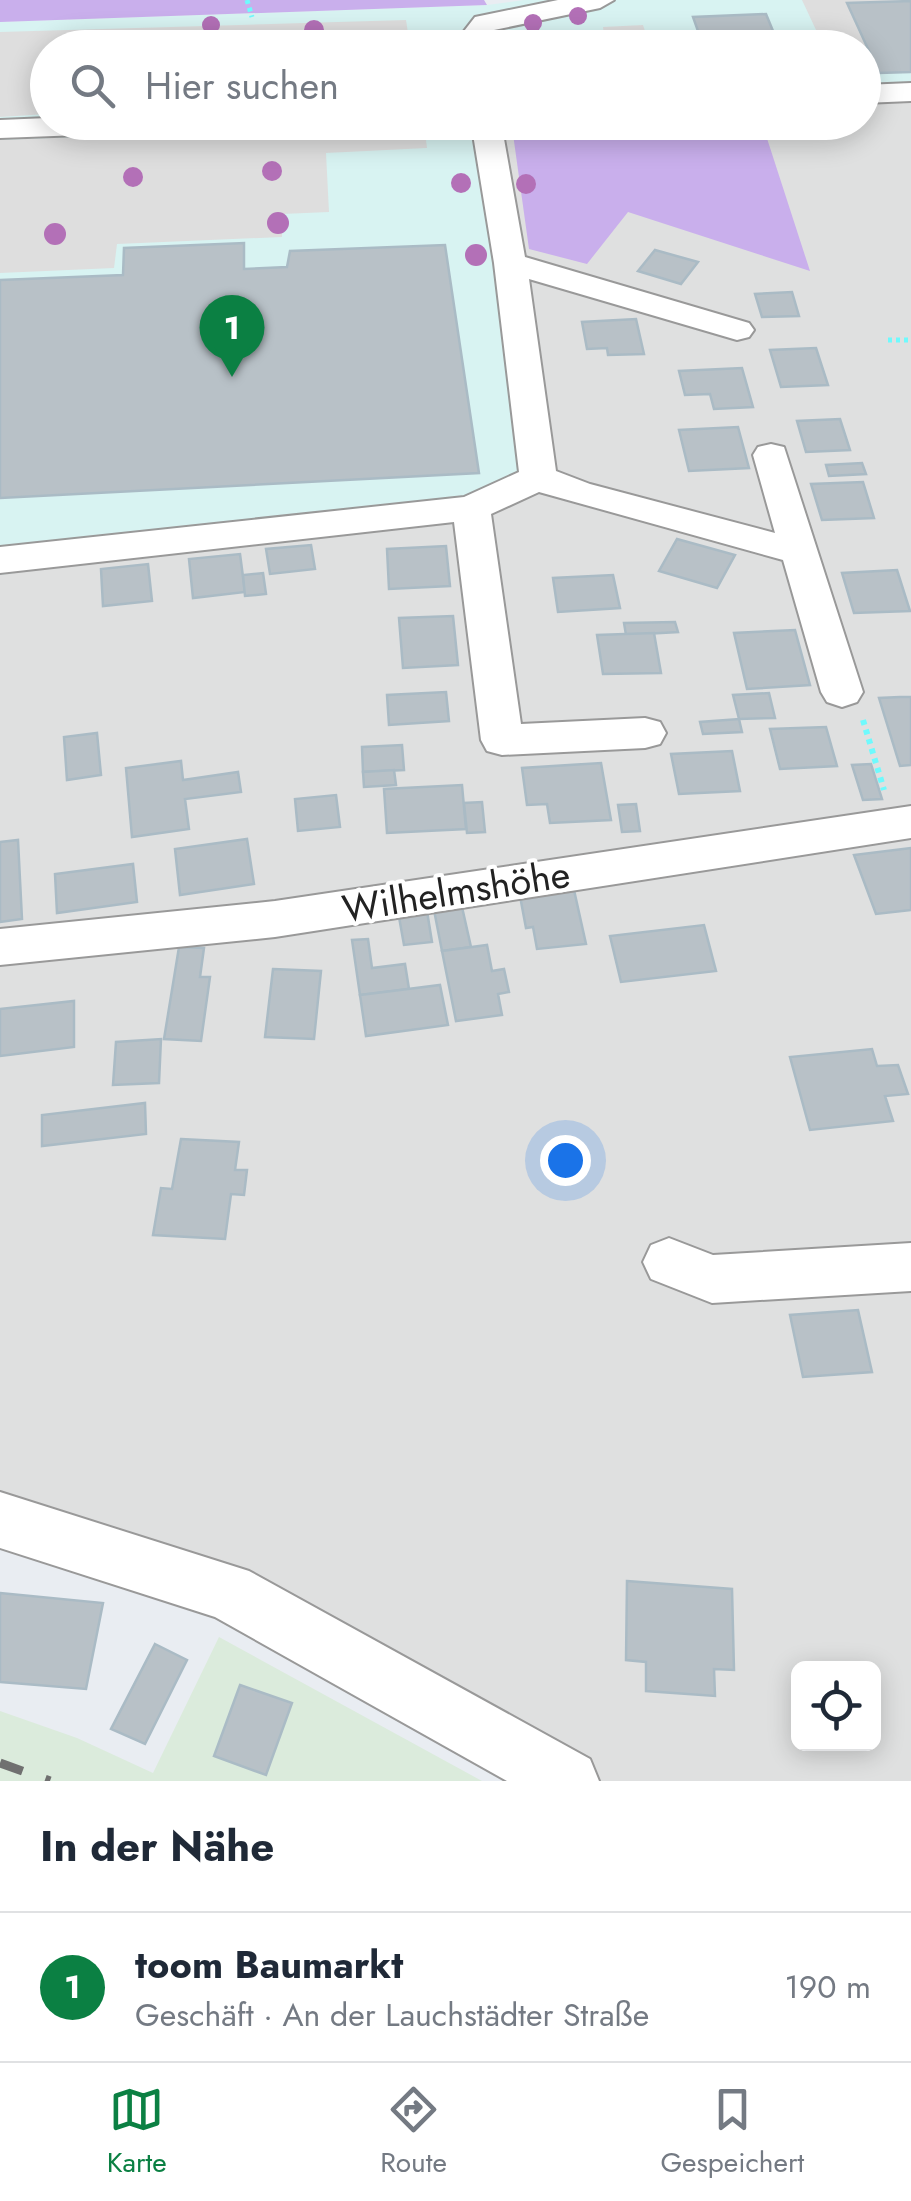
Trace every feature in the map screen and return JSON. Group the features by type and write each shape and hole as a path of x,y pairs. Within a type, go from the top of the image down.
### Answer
{"street":[{"path":"479,30 486,23 600,0"},
{"path":"881,93 911,92"},
{"path":"0,129 30,128"},
{"path":"489,140 510,263 538,478"},
{"path":"510,263 737,330"},
{"path":"771,455 842,692"},
{"path":"0,560 471,508 538,478 577,493 800,552"},
{"path":"471,508 502,740 645,733"},
{"name":"Wilhelmshöhe","path":"0,947 275,919 903,823"},
{"path":"669,1262 712,1279 911,1268"},
{"path":"0,1520 228,1592 568,1781"}],"path":[{"path":"247,0 252,17"},
{"path":"888,340 911,340"},
{"path":"842,692 858,704 903,823"}],"shaded area":[{"path":"0,0 484,0 487,5 0,22"},
{"path":"524,0 911,0 911,92 881,93 881,30 30,30 30,140 488,140 538,478 471,508 0,575 0,22 487,5"},
{"path":"802,0 911,0 847,4 859,30 816,30"},
{"path":"406,20 408,30 68,30"},
{"path":"643,25 645,30 603,30 603,27"},
{"path":"30,31 30,115 0,117 0,32"},
{"path":"911,92 911,1781 568,1781 228,1592 0,1525 0,575 471,508 485,140 881,140 881,93"},
{"path":"0,140 426,140 427,148 326,153 329,212 282,214 282,237 117,244 114,268 0,273"},
{"path":"514,140 768,140 810,271 628,212 587,264 529,249"},
{"path":"219,1637 482,1781 0,1781 0,1711 77,1738 153,1773"}],"building":[{"path":"911,1 911,72 881,73 881,30 859,30 847,3"},
{"path":"766,14 773,30 698,30 693,17"},
{"path":"244,243 244,269 287,267 290,251 445,245 479,473 0,498 0,280 123,275 124,248"},
{"path":"655,250 698,262 681,284 638,271"},
{"path":"792,292 799,316 762,317 755,294"},
{"path":"636,319 644,354 608,355 607,348 587,349 582,322"},
{"path":"816,348 828,385 781,387 770,350"},
{"path":"742,368 753,407 714,409 710,394 685,395 679,371"},
{"path":"840,419 850,450 806,452 797,421"},
{"path":"738,427 749,468 689,471 679,430"},
{"path":"862,463 866,474 829,476 826,465"},
{"path":"863,482 874,518 822,520 811,484"},
{"path":"677,539 735,555 717,588 659,571"},
{"path":"311,545 315,569 270,574 266,549"},
{"path":"446,546 450,586 389,589 387,549"},
{"path":"240,554 245,592 193,598 189,559"},
{"path":"148,564 152,601 103,606 101,569"},
{"path":"897,570 910,611 854,613 842,573"},
{"path":"263,573 266,594 245,596 243,575"},
{"path":"613,575 620,608 558,612 553,578"},
{"path":"453,616 458,665 403,668 399,618"},
{"path":"675,622 678,632 626,635 624,623"},
{"path":"795,630 810,685 747,689 734,633"},
{"path":"654,633 661,673 603,674 597,635"},
{"path":"446,692 449,721 389,725 387,695"},
{"path":"769,693 775,718 739,719 733,695"},
{"path":"911,697 911,765 900,766 879,698"},
{"path":"739,719 742,732 703,734 700,722"},
{"path":"826,727 837,766 780,769 770,729"},
{"path":"97,733 101,775 67,780 64,737"},
{"path":"402,745 404,770 363,772 362,747"},
{"path":"732,751 740,791 679,794 671,754"},
{"path":"181,761 183,780 238,772 241,792 185,799 189,829 132,837 126,768"},
{"path":"601,763 611,820 550,823 547,804 527,805 522,768"},
{"path":"871,764 882,799 863,800 852,765"},
{"path":"394,770 396,785 364,787 363,772"},
{"path":"462,785 466,829 387,833 384,789"},
{"path":"336,795 340,827 298,831 295,799"},
{"path":"482,802 485,832 467,833 464,803"},
{"path":"636,804 640,831 622,832 618,805"},
{"path":"247,839 254,884 180,895 175,849"},
{"path":"18,840 22,919 0,922 0,842"},
{"path":"911,848 911,910 876,914 854,855"},
{"path":"133,864 137,902 57,913 55,874"},
{"path":"574,890 586,944 537,949 533,927 526,928 520,896"},
{"path":"462,907 471,947 442,951 434,910"},
{"path":"427,911 432,942 404,945 399,917"},
{"path":"704,925 716,971 621,982 610,936"},
{"path":"368,939 372,968 405,964 409,989 360,995 352,940"},
{"path":"487,945 492,971 504,969 509,992 498,994 502,1015 456,1021 442,951"},
{"path":"179,947 204,948 200,977 210,977 201,1041 164,1039"},
{"path":"273,969 321,971 314,1039 265,1037"},
{"path":"440,985 448,1025 366,1036 360,995"},
{"path":"74,1001 74,1047 0,1056 0,1009"},
{"path":"161,1039 159,1083 113,1085 116,1042"},
{"path":"872,1049 877,1066 898,1065 908,1094 885,1096 893,1121 810,1130 790,1057"},
{"path":"145,1103 146,1134 42,1146 42,1115"},
{"path":"181,1139 239,1142 235,1170 247,1170 244,1195 231,1194 225,1239 153,1235 161,1188 172,1189"},
{"path":"858,1310 872,1372 803,1377 790,1315"},
{"path":"627,1581 732,1589 734,1670 714,1669 715,1696 646,1691 646,1662 626,1660"},
{"path":"0,1593 103,1603 86,1689 0,1682"},
{"path":"155,1644 187,1660 145,1744 111,1729"},
{"path":"240,1685 292,1703 266,1775 214,1756"}],"railway":[{"path":"0,1763 50,1781"}],"place":[{"name":"toom Baumarkt","path":"232,377"}]}
